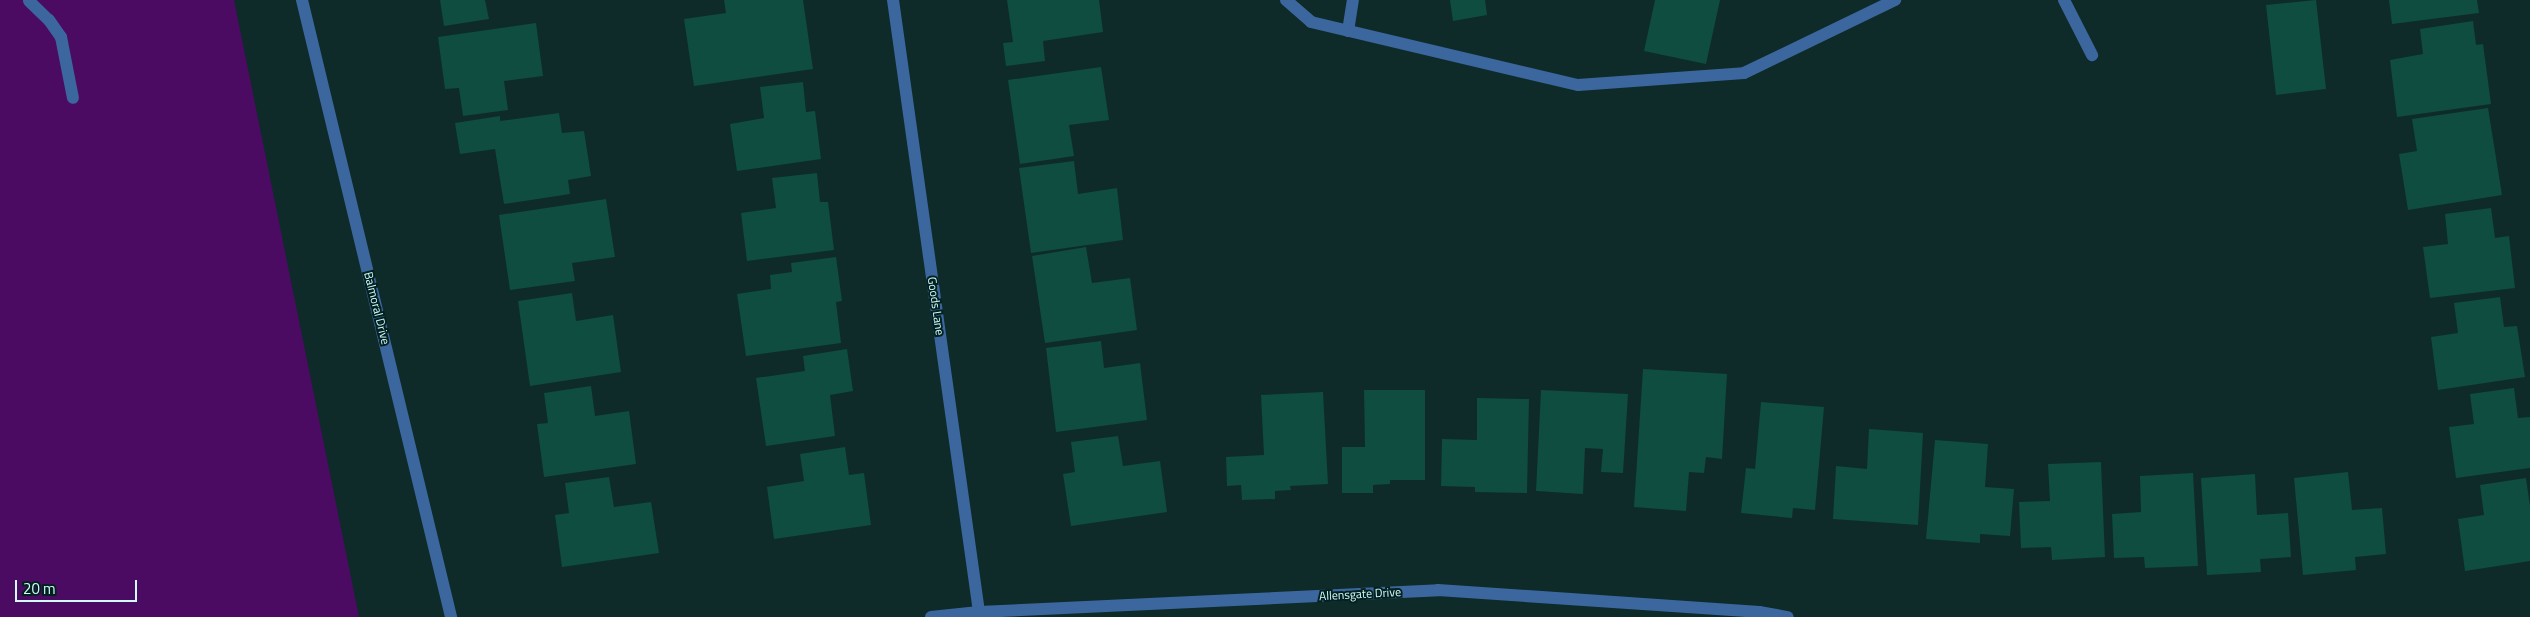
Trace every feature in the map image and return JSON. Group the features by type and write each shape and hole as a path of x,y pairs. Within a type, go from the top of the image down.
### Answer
{"street":[{"name":"Balmoral Drive","path":"302,0 452,617"},
{"name":"Goods Lane","path":"893,0 979,612"},
{"path":"1286,0 1311,22 1578,85 1744,73 1895,0"},
{"path":"1348,31 1353,0"},
{"path":"2064,0 2092,55"},
{"path":"29,1 49,20 61,37 73,98"},
{"name":"Allensgate Drive","path":"931,617 979,612 1438,590 1759,612 1788,617"}],"shaded area":[{"path":"0,0 234,0 359,617 0,617"}],"building":[{"path":"440,0 485,0 489,19 444,26"},
{"path":"724,0 803,0 813,69 694,86 684,19 726,13"},
{"path":"1007,0 1099,0 1103,32 1043,41 1045,61 1006,66 1003,43 1013,42"},
{"path":"1450,0 1485,0 1487,15 1453,21"},
{"path":"1655,0 1720,0 1706,64 1644,51"},
{"path":"2316,0 2326,89 2276,95 2266,5"},
{"path":"2389,0 2477,0 2479,13 2392,24"},
{"path":"2473,21 2476,45 2483,44 2491,104 2397,117 2390,60 2423,54 2420,29"},
{"path":"536,23 543,76 504,81 508,110 463,116 459,88 445,89 438,37"},
{"path":"1101,67 1109,120 1069,125 1074,156 1020,164 1008,80"},
{"path":"803,82 806,112 815,111 821,159 737,171 730,124 764,118 760,87"},
{"path":"2488,108 2502,195 2408,210 2399,154 2417,151 2412,119"},
{"path":"559,113 562,133 584,131 591,176 568,180 570,194 504,204 495,149 460,154 455,123 500,116 500,121"},
{"path":"1074,161 1078,194 1117,188 1123,240 1031,253 1019,168"},
{"path":"817,173 820,202 828,202 834,250 747,261 741,213 776,208 772,178"},
{"path":"606,199 615,257 572,263 575,281 510,290 499,215"},
{"path":"2491,208 2495,238 2509,236 2515,288 2430,298 2423,247 2448,244 2445,214"},
{"path":"1086,247 1092,283 1130,278 1137,330 1045,343 1032,256"},
{"path":"836,257 842,301 836,302 841,343 746,356 737,294 771,289 770,275 792,272 791,263"},
{"path":"572,293 576,321 613,315 621,372 530,386 518,301"},
{"path":"2500,297 2504,327 2517,326 2525,377 2438,390 2431,337 2458,333 2454,303"},
{"path":"1101,341 1104,368 1140,363 1147,420 1056,432 1046,348"},
{"path":"847,349 853,391 830,395 835,436 766,446 756,378 805,371 803,356"},
{"path":"1643,369 1727,374 1722,459 1706,457 1704,473 1689,472 1686,511 1634,507"},
{"path":"591,386 595,416 629,411 636,464 544,477 537,424 548,423 544,393"},
{"path":"2514,388 2518,418 2530,417 2530,468 2456,478 2449,427 2474,424 2470,394"},
{"path":"1364,390 1425,390 1425,480 1390,480 1390,484 1373,485 1373,493 1342,493 1342,447 1365,447"},
{"path":"1541,390 1628,394 1623,473 1601,472 1603,449 1585,448 1583,494 1536,491"},
{"path":"1323,392 1328,484 1290,486 1291,490 1275,491 1275,499 1242,500 1241,485 1227,486 1226,457 1264,455 1261,395"},
{"path":"1477,398 1529,399 1527,493 1475,492 1475,487 1441,486 1442,439 1477,440"},
{"path":"1761,402 1824,407 1815,510 1793,508 1792,518 1741,513 1746,468 1755,469"},
{"path":"1869,429 1923,433 1918,525 1833,519 1836,466 1867,469"},
{"path":"1118,436 1123,466 1160,461 1167,512 1071,526 1063,474 1075,472 1071,442"},
{"path":"1935,440 1988,444 1985,487 2014,489 2010,536 1980,534 1980,543 1926,539"},
{"path":"845,447 849,475 864,473 871,525 774,539 767,487 804,481 800,454"},
{"path":"2101,462 2105,557 2052,560 2051,547 2021,548 2019,502 2050,501 2048,464"},
{"path":"2348,472 2352,510 2382,508 2386,554 2355,557 2356,570 2303,575 2294,478"},
{"path":"2193,473 2198,566 2145,568 2144,557 2114,558 2112,514 2141,512 2140,476"},
{"path":"2255,474 2257,515 2288,513 2291,557 2260,559 2261,572 2207,575 2201,478"},
{"path":"609,477 614,507 651,502 659,553 562,567 555,515 569,513 565,483"},
{"path":"2526,478 2530,506 2530,561 2465,571 2458,519 2484,515 2480,485"}]}
